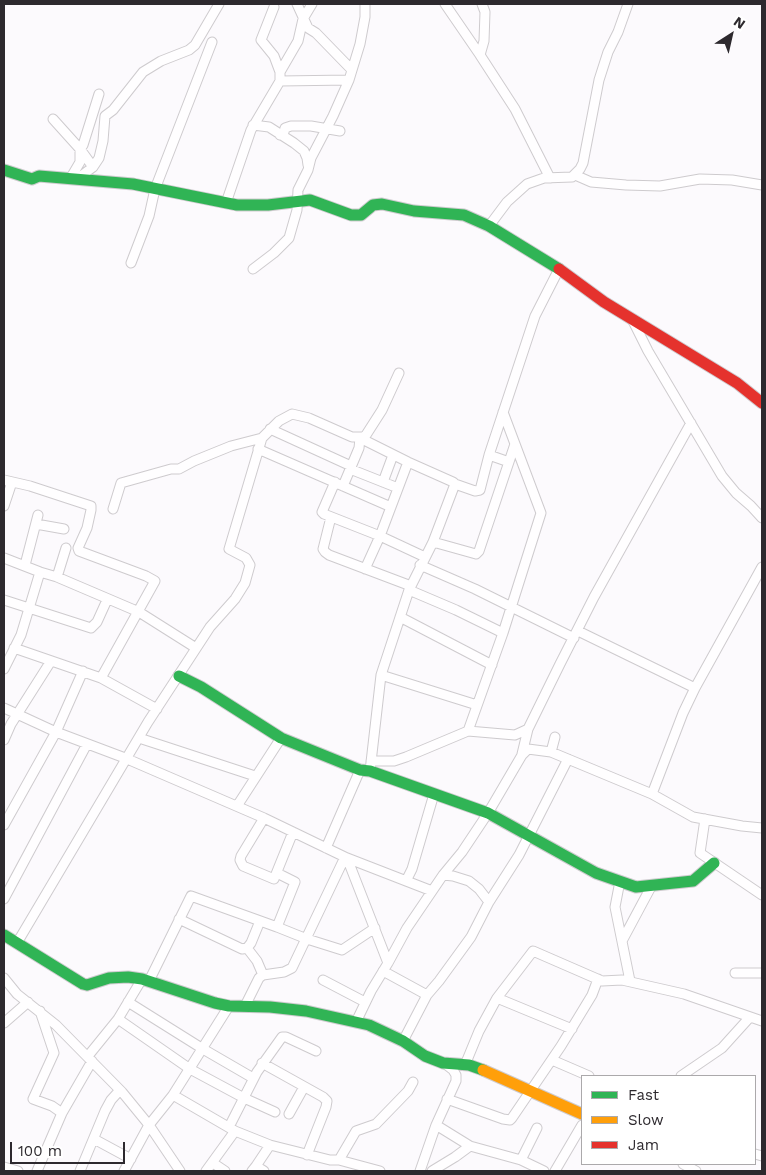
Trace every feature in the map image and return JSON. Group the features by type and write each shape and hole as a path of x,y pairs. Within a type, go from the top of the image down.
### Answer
{"street":[{"path":"73,179 93,167 99,158 103,141 105,116 113,110 144,72 161,61 189,50 219,4"},
{"path":"297,4 308,28 316,33 351,69"},
{"path":"280,72 298,41 303,19 312,4"},
{"path":"253,269 274,253 289,238 298,210 298,190 311,158 349,80 360,44 365,4"},
{"path":"444,4 515,109 550,178"},
{"path":"480,55 484,41 485,12 482,4"},
{"path":"575,175 583,163 599,80 608,52 618,32 628,4"},
{"path":"226,203 241,156 254,125 280,81 280,72 274,56 261,40 274,7"},
{"path":"131,263 149,216 155,189 212,42"},
{"path":"280,81 349,80"},
{"path":"73,179 80,162 80,149 83,145 99,94"},
{"path":"53,119 80,149 93,167"},
{"path":"254,125 269,128 304,152 309,166"},
{"path":"280,135 284,132 285,128 291,126 311,126 340,131"},
{"path":"4,170 32,179 39,176 133,184 237,205 260,205 310,200 351,215 361,215 373,205 382,204 414,211 464,215 489,226 559,269 604,302 736,383 762,403"},
{"path":"489,226 507,202 518,192 528,184 544,178 575,175 591,182 626,185 666,185 700,179 732,180 762,185"},
{"path":"17,943 125,758 210,627 235,599 245,583 250,565 246,558 229,549 262,438 278,421 292,414 309,418 352,437 360,438 455,484 475,491 480,490 489,455 535,316 559,269"},
{"path":"633,321 648,351 726,482 762,518"},
{"path":"360,438 369,432 382,410 399,373"},
{"path":"468,731 512,608 541,513 503,412"},
{"path":"356,1022 407,928 488,813 522,754 528,729 599,589 691,424"},
{"path":"270,430 398,488"},
{"path":"113,509 121,484 171,469 179,469 194,460 231,446 262,438"},
{"path":"360,438 359,448 351,467 322,512 380,536 512,608 576,634 695,688"},
{"path":"433,542 476,554 479,551 515,444"},
{"path":"258,449 391,507"},
{"path":"383,482 393,455"},
{"path":"489,455 509,462"},
{"path":"365,569 380,536 408,462"},
{"path":"4,506 8,481 30,486 91,506 79,550 155,581 101,678"},
{"path":"326,848 367,767 381,675 410,588 433,542 455,484"},
{"path":"331,517 322,549 329,555 410,588 503,633"},
{"path":"24,565 37,520 64,530"},
{"path":"57,577 66,548"},
{"path":"4,558 57,577 106,600 139,612 196,648"},
{"path":"652,794 683,713 695,688 762,567"},
{"path":"4,669 21,635 40,572"},
{"path":"4,600 91,628 97,622 106,600"},
{"path":"400,617 492,665"},
{"path":"14,648 101,678 157,709"},
{"path":"4,740 17,715 51,661"},
{"path":"4,825 56,732 83,672"},
{"path":"381,675 477,705"},
{"path":"179,676 200,687 281,738 367,767 488,813 529,834 596,873 636,887 692,881 714,863"},
{"path":"4,708 56,732 125,758 237,806 346,858 432,891"},
{"path":"367,767 394,761 468,731 515,735 528,729"},
{"path":"139,738 255,776"},
{"path":"237,806 281,738"},
{"path":"551,752 555,738"},
{"path":"4,899 87,744"},
{"path":"522,754 528,749 551,752 652,794 693,817 762,828"},
{"path":"403,1042 427,995 463,950 489,902 518,855 568,759"},
{"path":"406,881 412,869 434,794"},
{"path":"264,818 240,860 243,866 274,879 293,832"},
{"path":"705,819 700,853 762,895"},
{"path":"346,858 374,928 386,967 427,995"},
{"path":"245,1006 259,978 263,975 284,972 292,968 346,858"},
{"path":"277,873 295,882 277,927"},
{"path":"443,875 469,881 479,889 489,902"},
{"path":"620,881 614,907 630,981"},
{"path":"622,941 652,885"},
{"path":"37,1171 62,1113 90,1059 145,980 191,896 342,950 374,928"},
{"path":"179,919 242,949 247,948"},
{"path":"247,948 260,921"},
{"path":"4,935 83,984 93,984 109,978 128,977 145,980 229,1006 306,1011 369,1025 403,1042 425,1056 444,1063 480,1068 581,1114"},
{"path":"247,948 257,961 263,975"},
{"path":"465,1065 479,1030 497,998 532,951 602,981 630,981 684,994 762,1021"},
{"path":"735,973 762,973"},
{"path":"4,978 17,994 56,1025 120,1090 149,1125 175,1169"},
{"path":"447,1099 510,1120 572,1029 592,995 598,979"},
{"path":"323,980 366,1002"},
{"path":"497,998 572,1029"},
{"path":"4,1023 28,1002"},
{"path":"128,1002 203,1049 254,1078"},
{"path":"124,1171 149,1125 173,1095 229,1006"},
{"path":"40,1011 54,1053 33,1099 52,1106 62,1113"},
{"path":"682,1075 722,1048 750,1017"},
{"path":"118,1019 190,1069 244,1098 275,1112"},
{"path":"206,1171 213,1163 232,1129 244,1098 262,1063 282,1037 286,1037 316,1051"},
{"path":"552,1060 587,1075"},
{"path":"262,1063 327,1101 307,1155"},
{"path":"420,1171 436,1125 456,1081 456,1075 453,1070 444,1063"},
{"path":"339,1160 356,1131 376,1124 408,1092 413,1082"},
{"path":"289,1114 304,1087"},
{"path":"80,1171 111,1100 120,1090"},
{"path":"173,1095 232,1129 270,1145 380,1171"},
{"path":"436,1125 470,1146 521,1160 544,1171"},
{"path":"555,1171 581,1127"},
{"path":"521,1160 537,1128"},
{"path":"94,1139 131,1159"},
{"path":"257,1170 270,1145"},
{"path":"432,1171 470,1146"},
{"path":"213,1163 225,1171"},
{"path":"685,1165 696,1171"},
{"path":"4,1167 18,1171"}],"traffic: fast":[{"path":"4,170 32,179 39,176 133,184 237,205 268,205 310,200 351,215 361,215 373,205 382,204 414,211 464,215 489,226 559,269"},
{"path":"179,676 201,687 281,738 360,770 370,771 488,813 596,873 636,887 693,881 714,863"},
{"path":"4,935 83,984 87,985 109,978 128,977 142,979 229,1006 270,1007 306,1011 369,1025 403,1041 425,1056 443,1063 469,1065 483,1070"}],"traffic: slow":[{"path":"483,1070 581,1114"}],"traffic: jam":[{"path":"559,269 604,302 737,383 762,403"}]}
